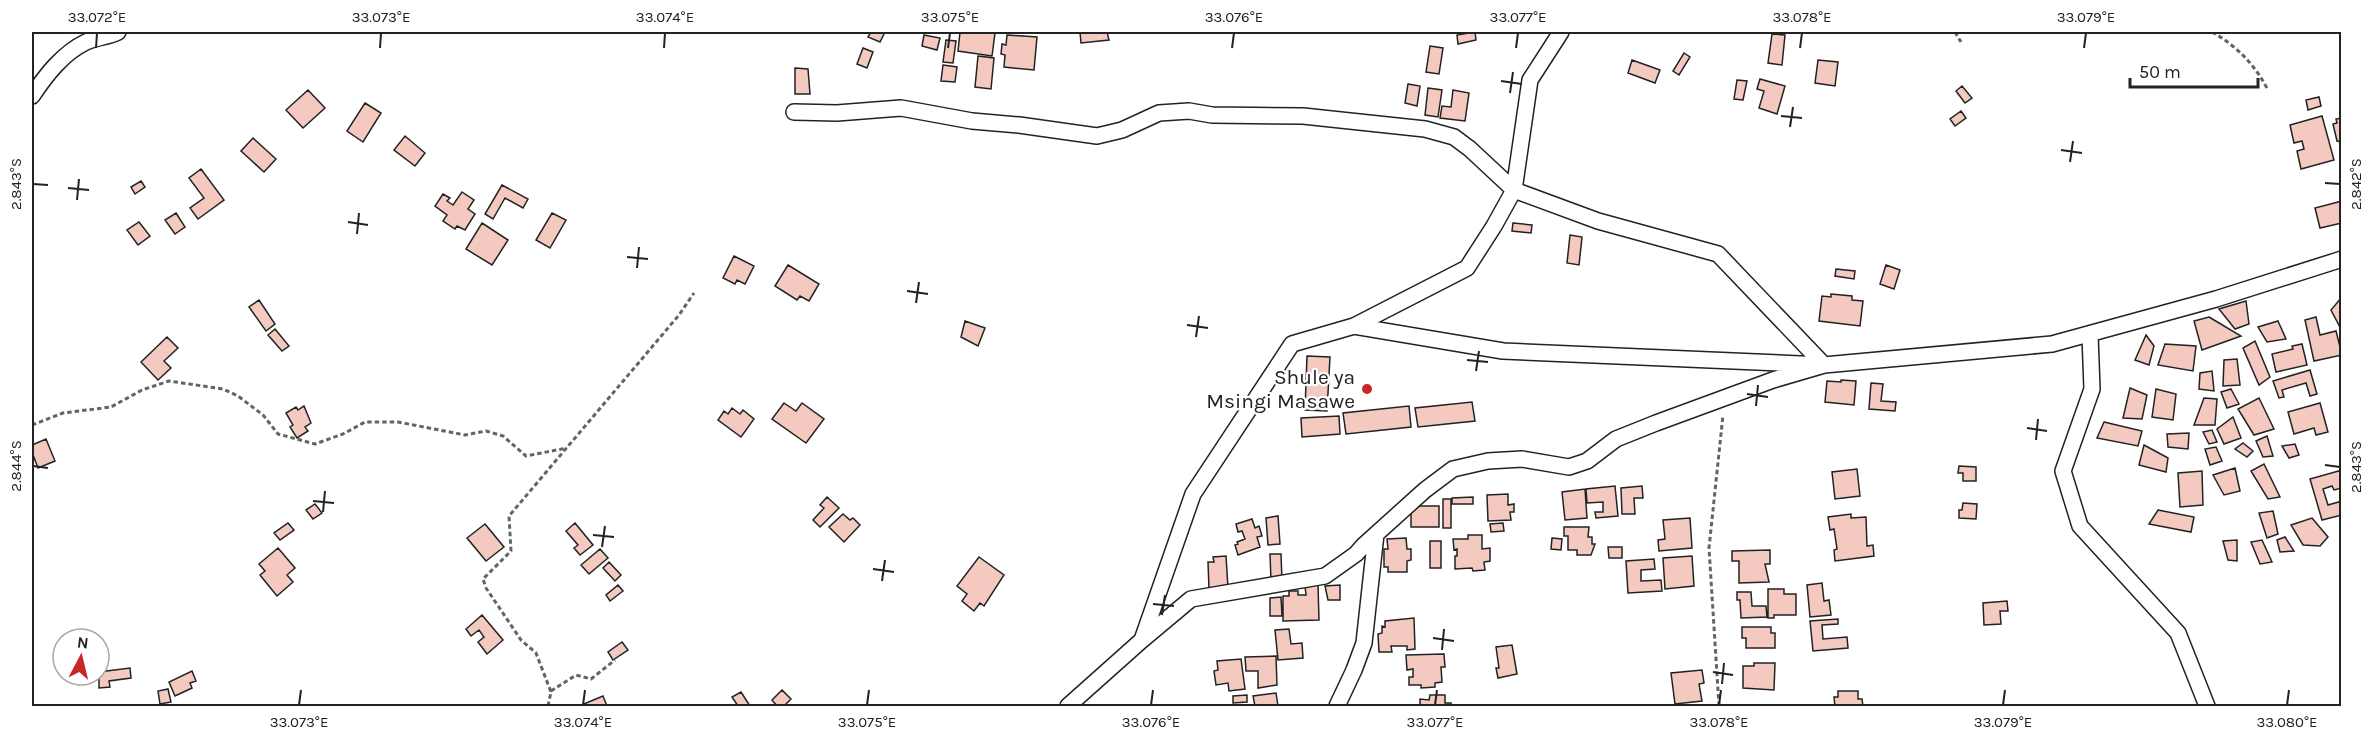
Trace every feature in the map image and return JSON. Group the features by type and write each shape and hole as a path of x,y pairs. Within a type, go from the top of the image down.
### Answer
{"street":[{"path":"32,96 46,75 85,42 118,32"},
{"path":"1142,640 1193,494 1292,344 1354,326 1467,268 1514,190 1530,80 1561,32"},
{"path":"794,112 837,113 901,108 972,121 1096,136 1122,130 1159,113 1189,111 1212,115 1303,116 1425,129 1454,137 1514,190 1598,221 1718,254 1824,365"},
{"path":"1354,326 1503,351 1824,365 2052,344 2090,335 2342,259"},
{"path":"2090,335 2091,389 2063,471 2080,526 2178,633 2207,706"},
{"path":"1068,706 1191,599 1325,576 1356,554 1425,490 1453,469 1488,461 1522,459 1569,467 1587,461 1616,439 1773,380 1824,365"},
{"path":"1337,706 1364,643 1376,534"}],"path":[{"path":"1955,32 1961,42"},
{"path":"2212,32 2232,43 2260,74 2268,90"},
{"path":"548,706 551,692 536,653 521,640 486,588 483,579 511,551 509,516 680,315 694,293"},
{"path":"32,425 63,413 111,407 142,390 169,381 223,389 238,396 263,415 278,434 315,444 343,434 365,422 398,422 465,435 486,431 503,436 525,456 567,448"},
{"path":"1719,706 1709,548 1725,398"},
{"path":"551,692 576,675 591,679 615,660"}],"building":[{"path":"871,32 885,32 880,42 868,37"},
{"path":"960,32 995,33 992,56 958,51"},
{"path":"1080,32 1107,32 1109,40 1081,43"},
{"path":"1475,32 1476,40 1458,44 1457,35"},
{"path":"1772,34 1785,35 1782,65 1768,63"},
{"path":"924,35 940,38 937,50 922,46"},
{"path":"1007,35 1037,37 1034,70 1004,67 1005,55 1001,54 1002,44 1006,45"},
{"path":"946,40 956,41 953,63 943,62"},
{"path":"1430,46 1443,48 1439,74 1426,72"},
{"path":"863,48 873,52 867,68 857,64"},
{"path":"1684,53 1690,57 1679,75 1673,71"},
{"path":"978,56 994,58 991,89 975,87"},
{"path":"1632,60 1660,70 1655,83 1628,73"},
{"path":"1818,60 1838,62 1835,86 1815,83"},
{"path":"943,65 957,67 955,82 941,81"},
{"path":"795,68 808,69 810,94 795,94"},
{"path":"1760,79 1785,86 1777,114 1759,108 1764,91 1757,89"},
{"path":"1737,80 1747,81 1743,100 1734,99"},
{"path":"1408,84 1420,86 1417,106 1405,103"},
{"path":"1962,86 1972,98 1965,103 1956,91"},
{"path":"1428,88 1442,90 1438,117 1425,115"},
{"path":"308,90 325,108 303,128 286,110"},
{"path":"1453,90 1469,93 1465,121 1440,118 1442,106 1451,107"},
{"path":"2319,97 2321,106 2308,110 2306,100"},
{"path":"365,103 381,113 363,142 347,131"},
{"path":"1961,111 1966,118 1955,126 1950,119"},
{"path":"2322,116 2334,160 2301,169 2297,151 2304,149 2302,141 2294,143 2290,125"},
{"path":"2342,118 2342,142 2337,141 2333,124 2337,123 2336,119"},
{"path":"405,136 425,153 415,166 394,150"},
{"path":"253,138 276,159 264,172 241,151"},
{"path":"201,169 224,200 198,219 190,208 204,198 189,178"},
{"path":"141,181 145,187 135,194 131,187"},
{"path":"502,185 528,199 523,208 505,198 493,219 485,214"},
{"path":"462,192 474,200 468,209 475,214 465,230 457,226 455,229 443,221 447,215 435,206 443,194 450,198 447,201 453,205"},
{"path":"2342,201 2342,223 2320,228 2315,208"},
{"path":"176,213 185,227 175,234 165,220"},
{"path":"552,213 566,220 550,248 536,240"},
{"path":"139,222 150,236 138,245 127,230"},
{"path":"482,223 508,240 492,265 466,249"},
{"path":"1513,223 1532,225 1531,233 1512,231"},
{"path":"1570,235 1582,237 1579,265 1567,263"},
{"path":"734,256 754,266 745,284 737,280 735,284 723,278"},
{"path":"788,265 819,284 809,301 800,296 797,300 775,286"},
{"path":"1886,265 1900,270 1894,289 1880,284"},
{"path":"1836,269 1855,271 1854,279 1835,276"},
{"path":"1831,294 1852,296 1852,300 1863,301 1860,326 1819,321 1822,296 1831,297"},
{"path":"2342,299 2342,331 2331,310"},
{"path":"259,300 275,324 266,331 249,307"},
{"path":"2246,301 2249,324 2235,329 2219,309"},
{"path":"2209,317 2241,336 2202,350 2194,321"},
{"path":"2316,317 2320,335 2336,331 2342,355 2314,361 2305,320"},
{"path":"965,321 985,328 978,346 961,337"},
{"path":"2278,321 2286,339 2267,342 2258,327"},
{"path":"275,329 289,346 282,351 268,335"},
{"path":"2146,335 2154,346 2149,365 2135,360"},
{"path":"167,337 178,348 164,361 171,368 158,380 141,362"},
{"path":"2255,341 2270,377 2259,385 2243,348"},
{"path":"2165,344 2196,346 2193,371 2158,365"},
{"path":"2302,344 2307,365 2276,372 2272,354 2293,349 2292,346"},
{"path":"1307,356 1330,357 1327,411 1305,410"},
{"path":"2237,359 2240,385 2223,386 2224,360"},
{"path":"2310,370 2317,394 2310,396 2306,383 2282,390 2284,397 2279,398 2273,381"},
{"path":"2212,371 2214,391 2199,389 2200,373"},
{"path":"1841,380 1856,381 1854,405 1825,402 1827,381 1841,382"},
{"path":"1871,383 1883,384 1881,401 1896,402 1895,411 1869,409"},
{"path":"2130,388 2147,395 2142,419 2123,418"},
{"path":"2156,389 2176,394 2173,420 2152,417"},
{"path":"2231,389 2239,404 2227,408 2221,392"},
{"path":"2204,398 2217,399 2215,425 2194,425"},
{"path":"2259,398 2274,429 2254,435 2238,409"},
{"path":"1472,402 1475,421 1418,427 1415,408"},
{"path":"784,403 796,411 802,403 824,419 806,443 772,419"},
{"path":"2320,403 2328,432 2316,435 2314,428 2294,434 2288,412"},
{"path":"304,406 311,423 305,427 308,431 297,438 290,427 293,425 286,413 296,407 298,410"},
{"path":"1409,406 1411,427 1346,434 1343,413"},
{"path":"732,408 740,414 743,410 754,419 741,437 718,420 724,411 728,414"},
{"path":"1339,416 1340,434 1302,437 1301,418"},
{"path":"2233,417 2241,438 2224,444 2217,429"},
{"path":"2104,422 2142,431 2138,446 2097,438"},
{"path":"2212,430 2217,442 2209,444 2203,432"},
{"path":"2189,433 2188,449 2168,447 2167,434"},
{"path":"2267,436 2273,456 2263,457 2256,441"},
{"path":"46,439 55,461 38,468 32,445"},
{"path":"2243,443 2253,451 2247,457 2235,449"},
{"path":"2295,444 2299,455 2289,458 2282,446"},
{"path":"2144,445 2168,458 2166,472 2139,465"},
{"path":"2216,447 2222,461 2210,465 2205,449"},
{"path":"2264,464 2280,497 2268,499 2251,471"},
{"path":"1959,466 1976,467 1976,481 1963,481 1963,473 1958,473"},
{"path":"2235,468 2240,491 2224,495 2213,475"},
{"path":"1857,469 1860,496 1835,499 1832,472"},
{"path":"2342,470 2342,488 2334,490 2332,486 2323,489 2328,505 2342,501 2342,515 2322,520 2310,479"},
{"path":"2202,471 2203,505 2180,507 2178,473"},
{"path":"1615,486 1618,516 1596,518 1595,512 1603,512 1603,502 1587,503 1586,489"},
{"path":"1642,486 1643,498 1634,498 1635,514 1622,514 1621,488"},
{"path":"1585,489 1587,518 1565,520 1562,492"},
{"path":"1508,494 1508,505 1514,504 1514,512 1510,512 1511,520 1488,521 1487,495"},
{"path":"827,497 839,508 820,527 813,520 824,508 820,505"},
{"path":"1473,497 1473,504 1452,504 1452,498"},
{"path":"1443,499 1451,499 1451,528 1443,528"},
{"path":"1963,503 1977,504 1976,519 1959,518 1959,510 1962,510"},
{"path":"315,504 322,513 313,519 306,510"},
{"path":"1411,506 1439,506 1439,527 1411,527"},
{"path":"2158,510 2194,517 2191,532 2149,524"},
{"path":"2273,511 2278,534 2267,538 2259,513"},
{"path":"843,514 850,520 853,518 860,525 844,542 829,527"},
{"path":"1851,514 1851,518 1866,517 1867,546 1873,545 1874,556 1835,561 1834,550 1837,549 1834,529 1830,530 1828,517"},
{"path":"1278,516 1280,544 1268,545 1266,518"},
{"path":"1690,518 1692,548 1659,551 1658,540 1665,539 1663,520"},
{"path":"2312,518 2328,537 2320,546 2303,545 2291,525"},
{"path":"1252,519 1255,528 1259,526 1262,536 1257,537 1260,547 1238,555 1235,545 1245,539 1242,531 1238,532 1236,524"},
{"path":"288,523 294,530 280,540 274,533"},
{"path":"575,523 593,545 580,555 574,548 578,545 566,531"},
{"path":"1503,523 1504,531 1491,532 1490,524"},
{"path":"485,524 504,547 486,561 467,538"},
{"path":"1564,527 1589,527 1588,537 1592,537 1592,544 1595,544 1591,555 1577,555 1577,550 1568,550 1568,536 1564,536"},
{"path":"1468,535 1482,535 1482,549 1490,548 1490,561 1484,562 1485,570 1455,569 1457,549 1454,550 1453,539 1468,539"},
{"path":"2285,537 2294,551 2280,552 2277,540"},
{"path":"1406,538 1407,549 1411,549 1411,560 1407,561 1407,572 1388,572 1388,567 1384,567 1384,549 1388,549 1387,539"},
{"path":"1552,538 1562,539 1561,550 1551,549"},
{"path":"2237,540 2237,561 2228,560 2223,541"},
{"path":"2262,540 2272,562 2260,564 2251,542"},
{"path":"1430,541 1441,541 1441,568 1430,568"},
{"path":"1608,547 1622,547 1622,558 1609,558"},
{"path":"278,548 295,568 287,575 293,582 277,596 260,575 265,571 259,564"},
{"path":"600,549 608,558 589,574 581,565"},
{"path":"1770,550 1770,564 1765,564 1769,582 1739,583 1739,561 1732,561 1732,551"},
{"path":"1270,554 1281,554 1282,581 1271,581"},
{"path":"1226,556 1228,588 1209,589 1208,562 1214,562 1213,557"},
{"path":"1692,556 1694,586 1665,589 1663,558"},
{"path":"979,557 1004,575 984,606 980,603 974,611 962,601 967,594 957,586"},
{"path":"1654,559 1655,569 1641,570 1641,581 1661,580 1662,591 1628,593 1626,561"},
{"path":"609,562 621,575 615,581 603,568"},
{"path":"1822,583 1824,601 1829,600 1831,615 1810,617 1807,585"},
{"path":"618,585 623,591 610,601 606,595"},
{"path":"1318,585 1319,620 1283,621 1283,596 1289,596 1289,591 1298,591 1298,595 1306,595 1305,586"},
{"path":"1340,585 1340,600 1328,600 1325,586"},
{"path":"1768,589 1784,589 1784,594 1796,594 1796,615 1774,615 1774,618 1768,618"},
{"path":"1737,592 1751,592 1752,606 1766,606 1767,617 1741,618"},
{"path":"1281,597 1282,616 1270,616 1270,598"},
{"path":"2007,601 2008,611 2000,611 2001,624 1984,625 1983,603"},
{"path":"482,615 503,640 487,654 478,642 484,637 479,630 471,636 466,629"},
{"path":"1414,618 1415,649 1407,650 1407,646 1391,646 1392,652 1379,652 1378,634 1382,633 1385,621"},
{"path":"1838,619 1838,624 1822,625 1823,639 1847,637 1848,648 1813,651 1810,621"},
{"path":"1742,627 1771,627 1771,633 1775,633 1775,648 1746,648 1746,638 1742,638"},
{"path":"1289,629 1291,644 1302,643 1303,658 1278,660 1275,630"},
{"path":"622,642 628,650 613,660 608,652"},
{"path":"1512,645 1517,674 1498,678 1496,647"},
{"path":"1444,654 1445,667 1441,667 1442,682 1435,683 1435,687 1421,688 1421,685 1409,685 1409,677 1413,677 1413,669 1407,670 1406,655"},
{"path":"1276,656 1277,685 1258,688 1258,671 1246,671 1245,657"},
{"path":"1241,659 1245,689 1229,691 1228,683 1216,685 1214,671 1218,670 1217,661"},
{"path":"1754,663 1775,663 1774,690 1743,688 1743,666 1754,666"},
{"path":"130,668 131,678 111,681 111,670"},
{"path":"1702,670 1704,683 1699,684 1702,701 1675,704 1671,673"},
{"path":"192,671 196,681 190,683 192,688 175,696 169,682"},
{"path":"168,689 171,702 160,704 158,691"},
{"path":"782,690 791,699 784,706 777,706 772,700"},
{"path":"1838,691 1858,691 1858,699 1862,699 1863,706 1835,706 1834,697 1838,697"},
{"path":"741,692 750,706 738,706 732,697"},
{"path":"1276,693 1278,706 1255,706 1253,696"},
{"path":"1247,695 1247,702 1233,703 1233,696"},
{"path":"1430,695 1445,695 1445,703 1451,703 1451,706 1420,706 1420,699 1429,700"},
{"path":"603,696 607,706 579,706"}],"place":[{"name":"Shule ya Msingi Masawe","path":"1367,389"}]}
